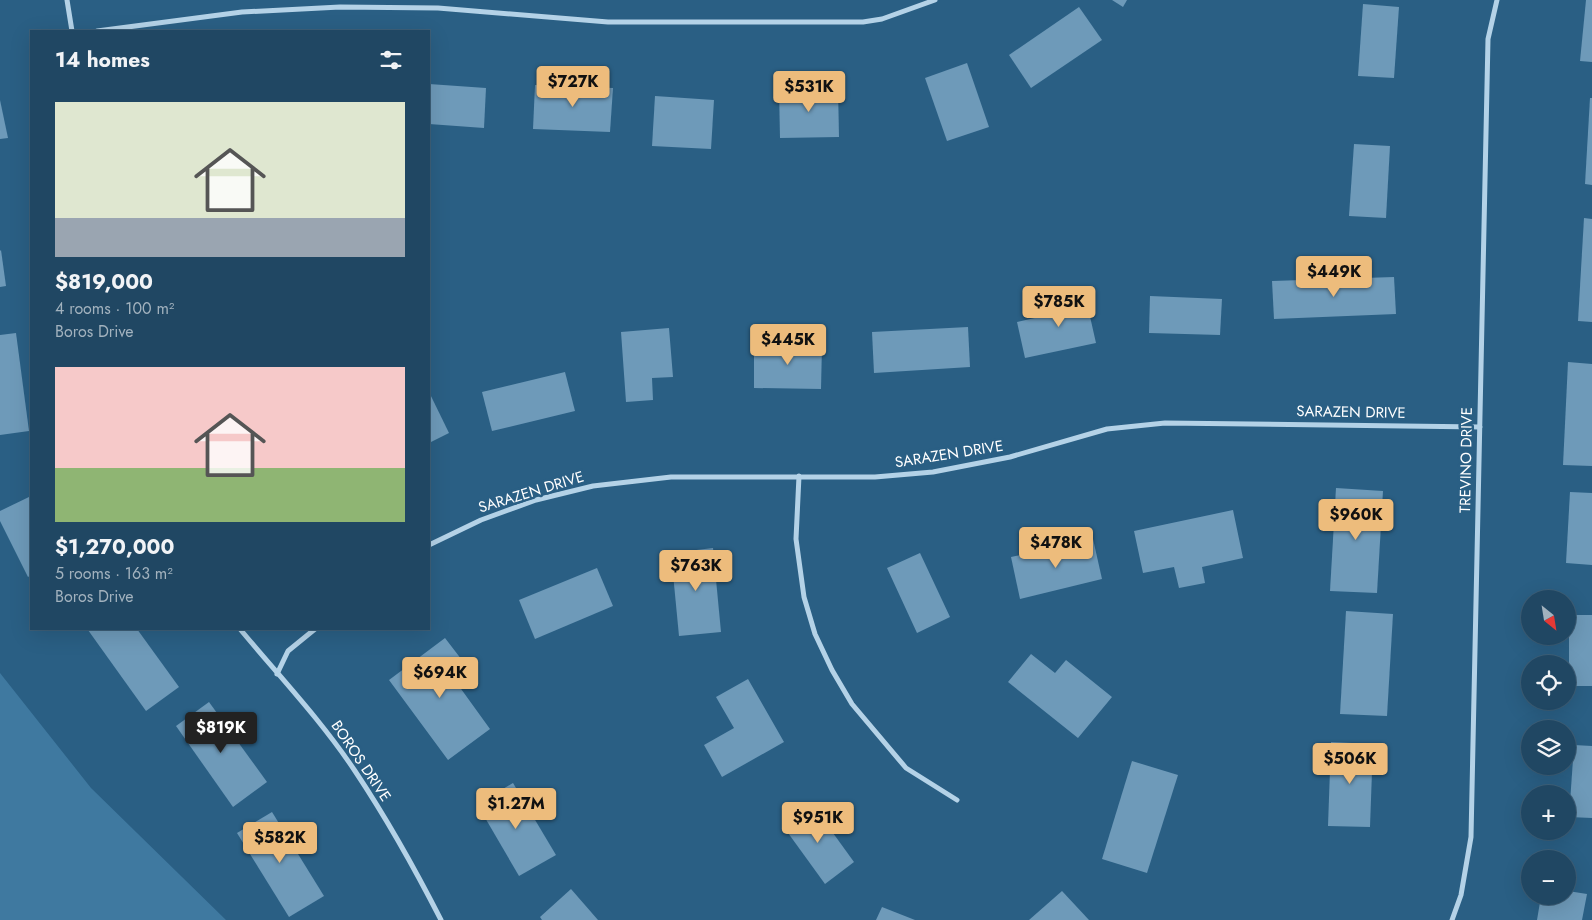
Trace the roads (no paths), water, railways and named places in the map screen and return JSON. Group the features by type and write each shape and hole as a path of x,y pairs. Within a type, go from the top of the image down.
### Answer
{"street":[{"path":"67,0 72,30"},
{"path":"105,30 242,12 340,7 438,8 608,22 863,22 882,19 935,0"},
{"name":"TREVINO DRIVE","path":"1452,920 1461,895 1471,837 1488,39 1497,0"},
{"name":"SARAZEN DRIVE","path":"430,545 481,520 536,500 593,486 671,477 875,477 933,472 1010,457 1107,429 1165,422 1480,427"},
{"path":"799,476 796,539 804,597 815,634 832,670 852,704 906,768 957,800"},
{"name":"BOROS DRIVE","path":"241,630 308,708 355,771 406,853 441,920"},
{"path":"277,674 288,651 314,630"}]}
